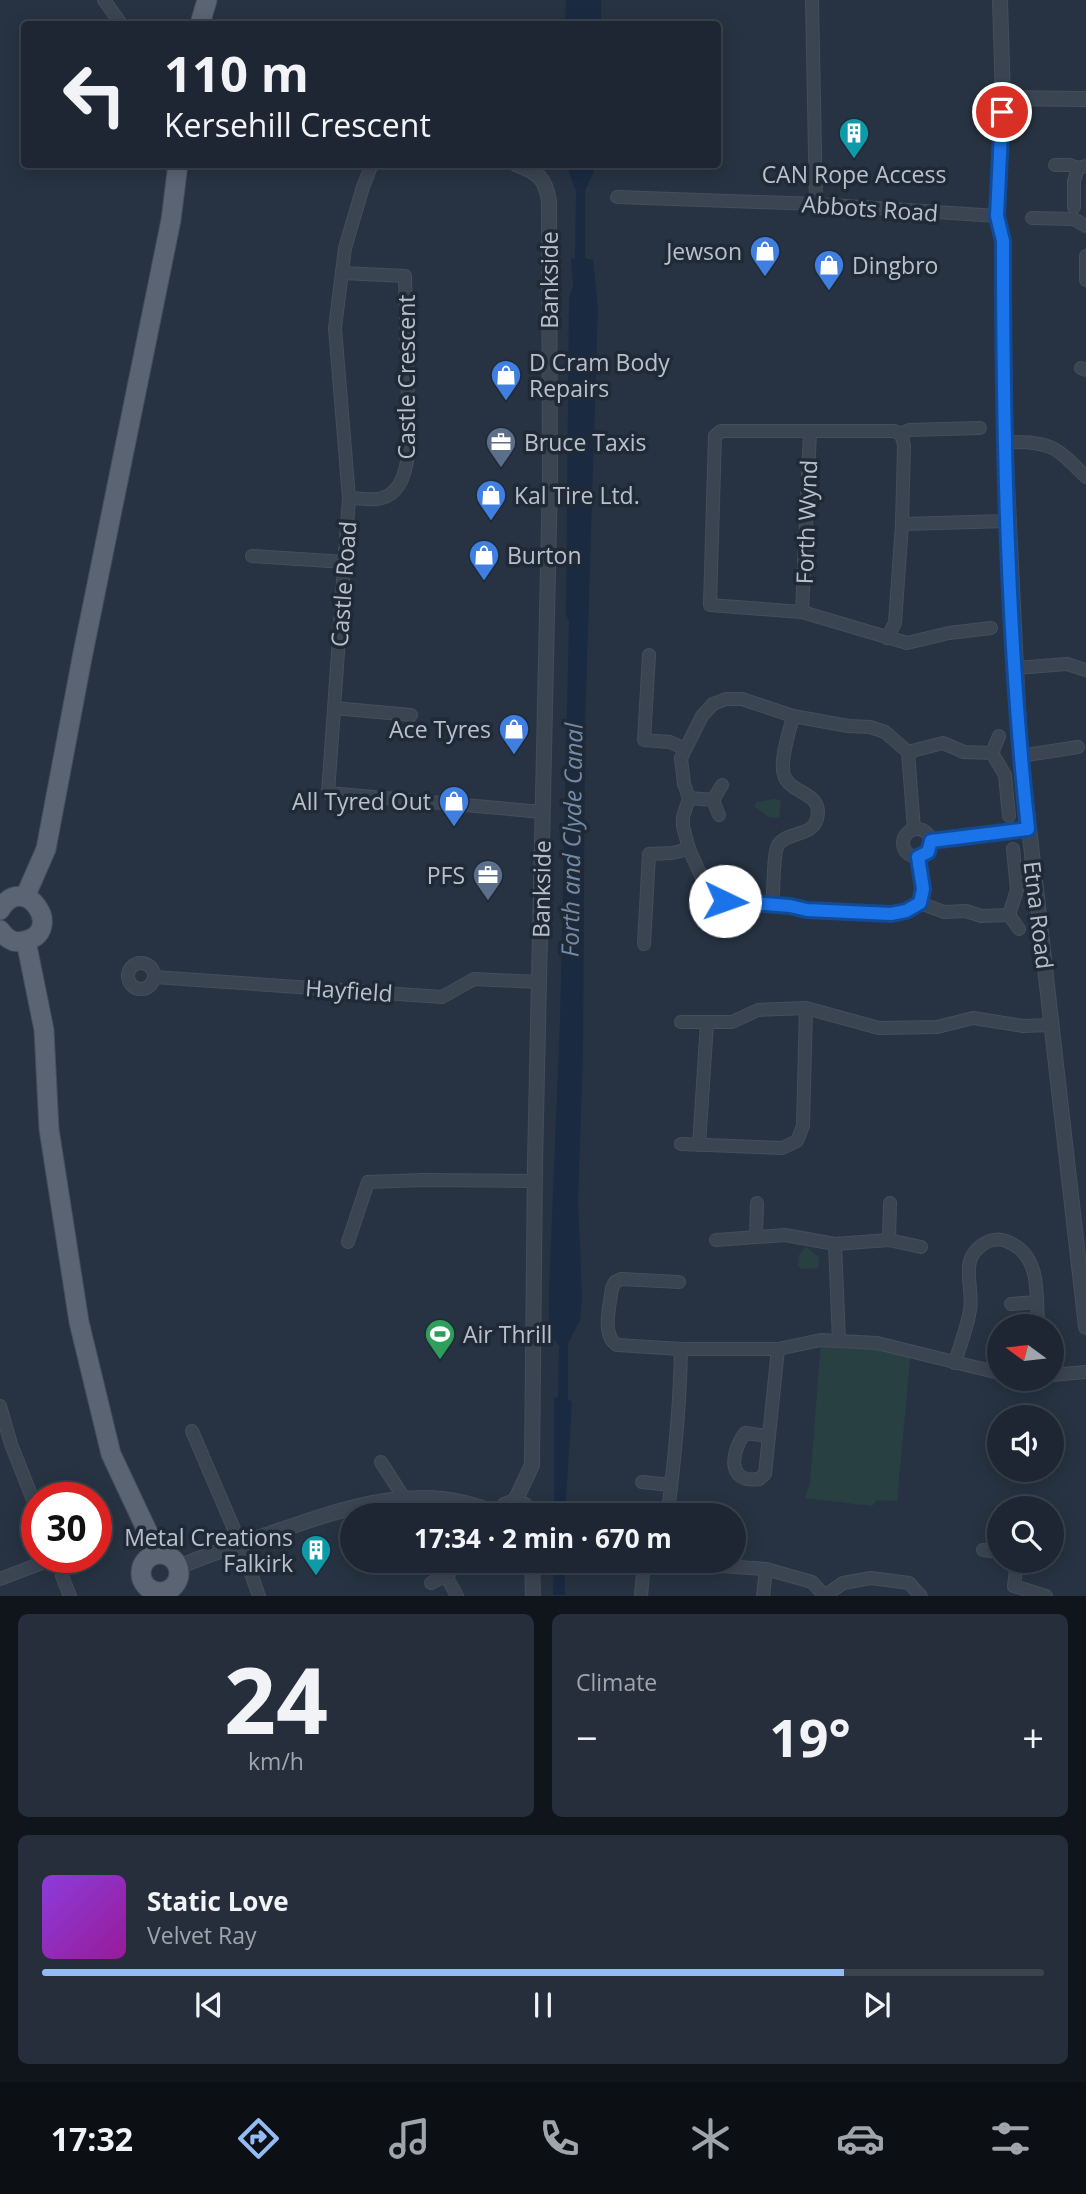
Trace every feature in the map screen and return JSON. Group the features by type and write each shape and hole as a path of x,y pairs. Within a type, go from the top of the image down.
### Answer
{"main road":[{"path":"201,21 207,0"},
{"path":"25,897 47,849 82,658 171,220 178,168"},
{"path":"0,909 9,900 25,897 39,907 42,915 39,931 26,941 13,941 0,930"},
{"path":"26,941 44,1030 49,1129 79,1322 111,1454 158,1554"},
{"path":"158,1554 170,1557 178,1567 178,1580 170,1593 156,1592 142,1579 143,1566 147,1560 158,1554"}],"street":[{"path":"104,0 119,21"},
{"path":"812,0 816,204"},
{"name":"Etna Road","path":"1000,0 1003,98 997,216 1003,241 1005,442 1020,755 1086,1326"},
{"path":"1003,98 1086,99"},
{"path":"1055,164 1082,167 1074,181 1074,207"},
{"name":"Castle Road","path":"370,168 347,241 335,328 349,498 328,793 543,812"},
{"name":"Bankside","path":"515,1501 532,1465 535,1181 550,477 549,201 543,180 525,168"},
{"name":"Abbots Road","path":"617,197 816,204 997,216"},
{"path":"1032,218 1074,219 1086,226"},
{"path":"1086,256 1086,280"},
{"name":"Castle Crescent","path":"342,273 405,276 409,447 407,469 400,485 390,494 380,499 349,498"},
{"name":"Forth Wynd","path":"810,432 802,612 710,605 715,436 721,431 894,431 901,434 909,430 980,428"},
{"path":"887,639 895,623 902,524 904,445 901,434"},
{"path":"1005,442 1036,442 1049,445 1086,477"},
{"path":"902,524 1008,521"},
{"path":"252,556 345,562"},
{"path":"802,612 907,643 948,633 990,628"},
{"path":"649,655 644,740 670,742 685,749"},
{"path":"1015,668 1067,664 1086,670"},
{"path":"914,829 908,751 885,732 870,727 848,726 793,716 743,699 726,699 713,704 702,716 685,749 681,765 689,798 683,817 690,849 707,889 714,897 725,901 772,904 807,910 891,914 906,911 920,903 923,889 918,857"},
{"path":"334,708 411,715"},
{"path":"772,904 776,849 783,840 814,825 817,818 817,805 811,797 790,783 783,774 793,716"},
{"path":"992,754 999,736"},
{"path":"908,751 943,743 964,752 992,754"},
{"path":"1020,755 1078,747"},
{"path":"992,754 1005,775 1009,816"},
{"path":"713,800 722,785"},
{"path":"689,798 713,800"},
{"path":"713,800 719,815"},
{"path":"914,829 926,832 931,841 928,852 918,857 909,855 903,846 906,834 914,829"},
{"path":"931,841 1028,829"},
{"path":"644,944 649,854 690,849"},
{"path":"1009,915 1017,890 1013,849"},
{"path":"920,903 944,912 966,911 981,916 1009,915"},
{"path":"1009,915 1019,929"},
{"name":"Hayfield","path":"154,977 442,997 474,979 539,982"},
{"path":"681,1022 732,1022 758,1010 806,1008 879,1028 937,1027 973,1018 1023,1026 1052,1024"},
{"path":"681,1144 782,1148 797,1141 803,1126 806,1008"},
{"path":"699,1145 707,1023"},
{"path":"348,1242 368,1182 535,1181"},
{"path":"756,1237 757,1203"},
{"path":"889,1240 890,1203"},
{"path":"716,1240 785,1235 835,1244 889,1240 922,1247"},
{"path":"955,1363 970,1310 971,1259 976,1249 985,1243 994,1239 1003,1240 1020,1248 1028,1256 1034,1268 1038,1314"},
{"path":"835,1244 839,1341"},
{"path":"679,1282 621,1279 615,1282 612,1288 608,1334 611,1341 617,1345 681,1349 778,1349 821,1340 877,1343 987,1370"},
{"path":"1011,1304 1037,1302"},
{"path":"669,1503 676,1448 681,1349"},
{"path":"768,1436 778,1349"},
{"path":"1064,1374 1086,1372"},
{"path":"0,1406 6,1446 23,1482"},
{"path":"192,1432 240,1543 259,1595"},
{"path":"381,1462 404,1498"},
{"path":"642,1482 671,1485"},
{"path":"178,1567 310,1519 359,1505 404,1498 428,1503"},
{"path":"510,1503 520,1503"},
{"path":"983,1550 987,1550"},
{"path":"746,1568 766,1569 812,1582 825,1595 843,1583 871,1578 909,1583 921,1595"},
{"path":"763,1595 766,1569"},
{"path":"0,1579 21,1571"},
{"path":"431,1583 449,1573"},
{"path":"532,1573 533,1595"},
{"path":"641,1595 643,1573"},
{"path":"1016,1573 1014,1586 1046,1595"},
{"path":"62,1576 70,1595"},
{"path":"450,1583 457,1595"}],"green space":[{"path":"781,800 779,818 769,817 755,807 756,802"},
{"path":"806,1247 819,1257 818,1268 802,1269 798,1266 799,1255"},
{"path":"821,1340 911,1350 897,1501 877,1500 872,1506 805,1498 810,1484"}],"water":[{"path":"566,0 601,0 601,21 565,21"},
{"name":"Forth and Clyde Canal","path":"567,168 595,168 585,191 585,258 593,260 598,307 585,726 583,1054 578,1201 582,1296 580,1320 568,1344 568,1399 572,1402 566,1503 554,1503 554,1398 558,1397 559,1346 550,1327 549,1305 560,1021 569,621 566,614 569,298 573,287 571,259 575,258 576,191"},
{"path":"554,1573 565,1573 565,1595 553,1595"}],"place":[{"name":"CAN Rope Access","path":"854,160"},
{"name":"Jewson","path":"765,278"},
{"name":"Dingbro","path":"829,292"},
{"name":"D Cram Body Repairs","path":"506,402"},
{"name":"Bruce Taxis","path":"501,469"},
{"name":"Kal Tire Ltd.","path":"491,522"},
{"name":"Burton","path":"484,582"},
{"name":"Ace Tyres","path":"514,756"},
{"name":"All Tyred Out","path":"454,828"},
{"name":"PFS","path":"488,902"},
{"name":"Air Thrill","path":"440,1361"},
{"name":"Metal Creations Falkirk","path":"316,1577"}],"route":[{"path":"725,901 790,906 807,910 891,914 906,911 920,903 923,889 918,857 928,852 931,841 1028,829 1015,668 1005,442 1003,241 997,216 1002,112"}]}
